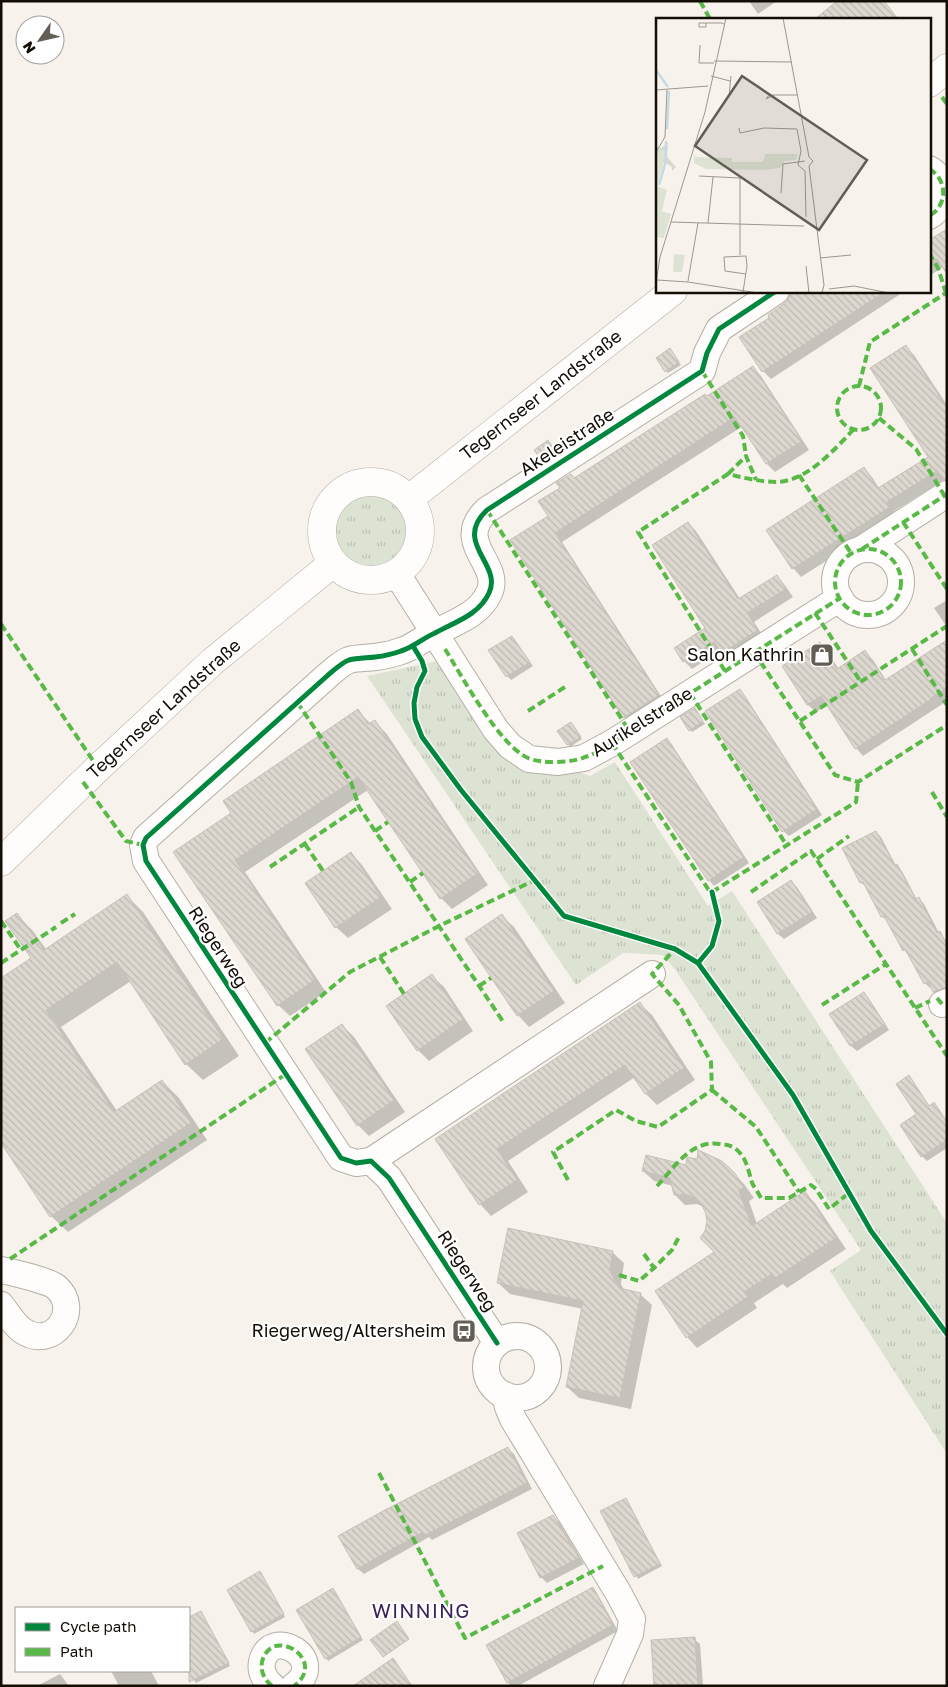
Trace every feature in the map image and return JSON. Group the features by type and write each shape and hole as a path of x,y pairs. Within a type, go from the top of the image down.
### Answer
{"main road":[{"path":"930,81 947,68"},
{"name":"Tegernseer Landstraße","path":"410,499 672,292"},
{"path":"368,481 383,483 398,489 410,499 419,518 420,540 412,559 397,574 384,579 356,578 343,572 333,562 325,549 321,534 323,518 329,504 339,492 353,484 368,481"},
{"name":"Tegernseer Landstraße","path":"1,862 212,662 333,562"}],"street":[{"path":"930,170 938,174 943,181 946,197 943,205 937,212 930,216"},
{"name":"Akeleistraße","path":"434,633 458,622 477,610 490,592 492,577 478,550 474,528 480,517 494,505 702,371 707,353 718,329 774,292"},
{"path":"862,549 872,549 883,553 898,568 901,579 900,590 895,600 878,613 856,612 846,606 840,598 835,579 843,560 947,494"},
{"name":"Aurikelstraße","path":"397,574 496,730 510,746 529,759 558,762 584,758 612,743 840,598"},
{"name":"Riegerweg","path":"434,633 403,651 378,657 348,660 327,676 146,838 143,846 146,861 340,1158 356,1163 371,1161 389,1178 497,1342"},
{"path":"371,1161 652,974"},
{"path":"1,1270 48,1282 56,1287 67,1307 63,1322 49,1335 39,1336 22,1330 14,1323 1,1304"},
{"path":"516,1336 530,1339 542,1348 546,1357 548,1367 546,1377 534,1393 515,1397 505,1395 498,1391 488,1376 487,1358 497,1342 506,1338 516,1336"},
{"path":"505,1395 513,1419 620,1594 632,1619 630,1634 607,1686"},
{"path":"272,1686 263,1675 262,1661 270,1650 277,1646 284,1646 291,1647 297,1651 304,1663 302,1677 294,1686"}],"green space":[{"path":"368,493 383,496 395,505 404,517 407,532 404,547 395,559 383,568 368,571 353,568 341,559 332,547 329,532 332,517 341,505 353,496"},
{"path":"441,660 493,741 590,776 615,762 708,906 732,891 947,1223 947,1454 830,1271 861,1250 676,971 663,955 623,953 576,985 367,676"}],"building":[{"path":"837,1 884,1 897,18 816,18"},
{"path":"947,229 947,274 937,259 930,262 930,239"},
{"path":"791,292 884,292 762,372 739,337 769,318 768,315 789,298"},
{"path":"906,345 947,408 947,479 943,480 937,471 887,502 890,507 792,569 766,530 864,467 878,488 928,457 870,368"},
{"path":"670,348 679,362 665,372 656,358"},
{"path":"753,366 802,441 766,464 735,417 555,533 659,695 623,718 510,540 548,516 538,501 560,488 556,483 571,474 574,478 705,394 707,396"},
{"path":"548,440 554,449 540,458 534,450"},
{"path":"688,522 738,599 777,575 786,589 747,613 758,630 722,653 714,642 683,662 674,648 705,628 652,545"},
{"path":"512,636 530,662 506,677 488,650"},
{"path":"947,640 947,688 855,749 821,696 807,705 782,666 820,642 837,669 865,650 885,680"},
{"path":"740,689 817,809 782,832 705,711"},
{"path":"695,708 703,721 689,731 680,717"},
{"path":"358,709 368,724 375,720 478,873 440,899 358,777 235,860 315,980 277,1006 173,852 231,813 223,801"},
{"path":"571,722 581,737 567,745 557,731"},
{"path":"667,738 744,857 708,881 630,762"},
{"path":"876,831 916,899 919,897 937,933 940,931 947,945 947,987 933,992 928,982 924,984 884,916 881,917 863,882 860,883 842,848"},
{"path":"351,852 381,897 335,928 305,883"},
{"path":"791,880 812,912 777,934 757,902"},
{"path":"127,894 223,1039 185,1065 117,962 46,1010 114,1112 162,1080 191,1123 50,1217 1,1143 1,978 31,958 5,921 17,913 44,950"},
{"path":"502,914 554,991 517,1016 465,939"},
{"path":"432,974 463,1019 417,1051 386,1006"},
{"path":"864,992 885,1024 850,1046 829,1014"},
{"path":"640,1002 684,1068 645,1094 625,1065 497,1149 517,1180 479,1205 435,1139"},
{"path":"342,1024 394,1100 357,1126 305,1049"},
{"path":"909,1075 929,1106 934,1102 947,1122 947,1140 921,1157 900,1125 916,1114 896,1084"},
{"path":"698,1150 722,1161 734,1172 744,1187 739,1191 752,1226 805,1191 836,1238 775,1278 772,1274 744,1292 748,1297 686,1338 655,1291 714,1252 700,1238 705,1231 707,1221 705,1211 695,1198 685,1194 674,1195 670,1178 642,1171 646,1155 686,1165 687,1157 697,1159"},
{"path":"508,1228 613,1251 610,1271 619,1288 641,1293 620,1398 566,1387 583,1301 497,1283"},
{"path":"508,1447 527,1483 425,1535 423,1532 357,1569 338,1536"},
{"path":"626,1498 660,1564 634,1577 600,1511"},
{"path":"553,1515 579,1558 540,1578 517,1533"},
{"path":"260,1571 284,1614 251,1632 227,1590"},
{"path":"593,1587 613,1625 507,1683 486,1645"},
{"path":"333,1588 361,1637 325,1659 296,1610"},
{"path":"201,1611 229,1663 189,1682 190,1672 190,1616"},
{"path":"397,1621 409,1639 383,1657 370,1640"},
{"path":"695,1637 698,1686 654,1686 651,1640"},
{"path":"393,1658 412,1686 353,1686"}],"marked path":[{"path":"700,1 709,18"},
{"path":"942,97 947,104"},
{"path":"930,170 940,179 943,192 940,206 930,215"},
{"path":"930,255 938,268 946,293"},
{"path":"859,386 870,342 947,294"},
{"path":"702,371 743,436 746,456"},
{"path":"863,386 875,392 880,399 881,408 880,417 875,424 868,429 855,430 843,424 838,417 837,404 843,392 850,387 863,386"},
{"path":"879,418 916,449 944,495"},
{"path":"725,671 638,532 728,474 759,481 778,482 800,476 820,463 853,430"},
{"path":"728,474 746,456 756,480"},
{"path":"799,475 851,553"},
{"path":"862,549 947,494"},
{"path":"487,510 630,732"},
{"path":"903,522 947,589"},
{"path":"868,549 880,552 891,559 898,570 901,582 898,594 891,605 880,612 868,615 856,612 845,605 838,594 835,582 838,570 845,559 856,552 868,549"},
{"path":"445,649 482,709 505,740 528,758 549,762 565,762 580,759 603,749 840,598"},
{"path":"815,613 861,682"},
{"path":"1,624 98,768"},
{"path":"800,721 947,626"},
{"path":"912,649 947,705"},
{"path":"754,652 835,775 858,782 947,725"},
{"path":"528,711 568,685"},
{"path":"690,693 787,846"},
{"path":"297,702 351,782 359,807 504,1023"},
{"path":"612,743 712,895"},
{"path":"83,782 126,841 143,845"},
{"path":"712,892 856,802 858,782"},
{"path":"932,792 947,817"},
{"path":"270,867 359,807"},
{"path":"375,831 388,822"},
{"path":"817,859 849,836"},
{"path":"305,844 323,871"},
{"path":"751,892 811,851 947,1056"},
{"path":"410,882 423,873"},
{"path":"265,1043 350,972 439,926 535,880"},
{"path":"61,923 75,914"},
{"path":"1,921 21,950"},
{"path":"1,963 56,927"},
{"path":"568,1180 553,1152 616,1110 636,1121 658,1127 712,1090 711,1062 679,1005 652,974 675,949"},
{"path":"380,957 404,994"},
{"path":"822,1005 886,964"},
{"path":"479,986 491,978"},
{"path":"937,998 942,1004"},
{"path":"915,1008 930,1001"},
{"path":"10,1259 286,1074"},
{"path":"712,1090 756,1127 799,1192"},
{"path":"657,1186 677,1163 692,1150 700,1146 720,1144 731,1146 740,1153 747,1164 753,1185 761,1198 789,1198 811,1185 816,1189 829,1209 849,1193"},
{"path":"644,1254 654,1268 672,1250 679,1237"},
{"path":"619,1275 639,1281 654,1268"},
{"path":"379,1473 465,1638 603,1566"},
{"path":"272,1686 264,1676 262,1662 267,1651 276,1646 285,1646 294,1650 302,1657 305,1666 303,1676 294,1686"}],"cycle path":[{"path":"497,1343 389,1178 371,1161 356,1163 341,1158 146,861 143,845 146,838 340,665 349,660 385,655 406,649 466,617 479,607 489,593 491,582 490,572 476,543 475,533 478,522 487,510 702,371 707,353 719,329 774,292"},
{"path":"413,646 422,661 425,671 417,687 414,703 415,719 422,737 461,790 564,916 675,949 698,963 793,1095 871,1231 947,1334"},
{"path":"698,963 712,946 719,921 712,892"}],"place":[{"name":"Salon Kathrin","path":"822,655"},
{"name":"Riegerweg/Altersheim","path":"464,1331"}],"district":[{"name":"WINNING","path":"421,1611"}]}
